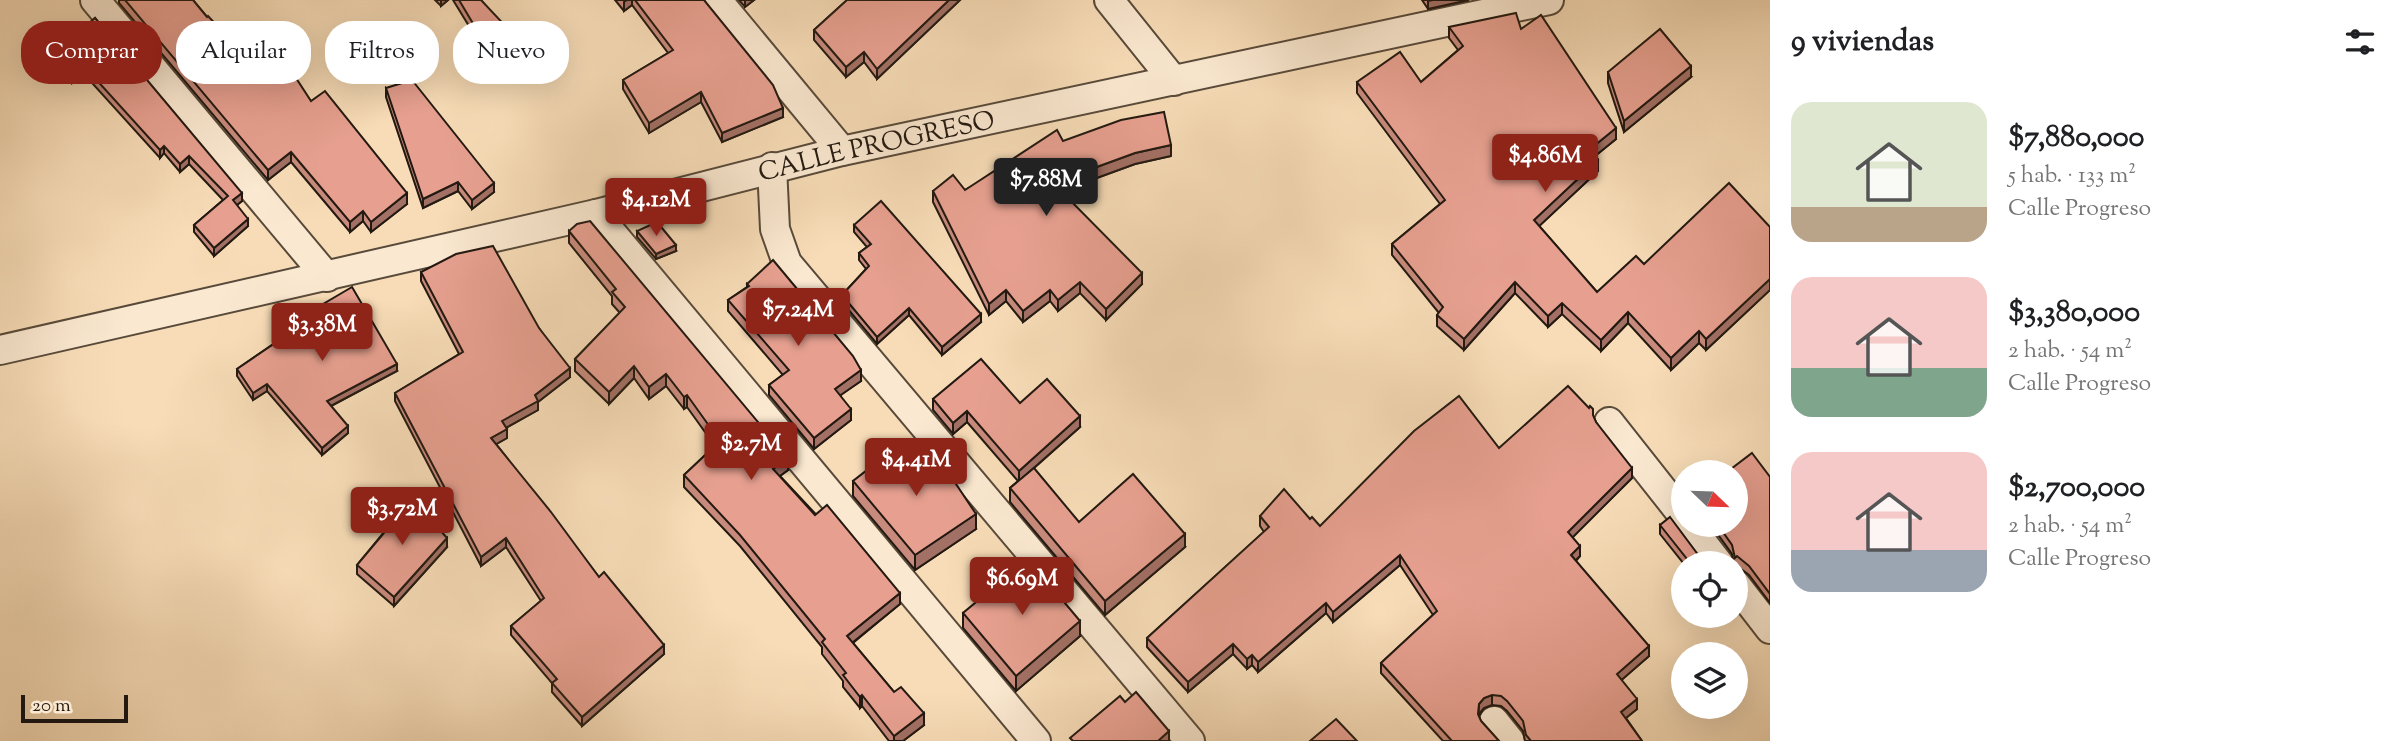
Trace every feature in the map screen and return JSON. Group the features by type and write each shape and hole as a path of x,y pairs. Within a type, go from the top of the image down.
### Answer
{"street":[{"path":"96,0 327,277"},
{"path":"717,0 842,151"},
{"path":"1109,0 1174,81"},
{"name":"CALLE PROGRESO","path":"0,350 596,214 842,151 1549,0"},
{"path":"772,167 775,229 787,263 1190,741"},
{"path":"596,214 1036,741"},
{"path":"1609,422 1671,501"},
{"path":"1698,537 1709,551"},
{"path":"1748,601 1770,629"}],"building":[{"path":"125,0 193,0 213,21 176,21 176,61 162,44 162,21 143,21"},
{"path":"459,0 481,0 501,21 472,21"},
{"path":"635,0 704,0 773,85 783,108 722,133 701,92 649,123 623,80 673,50"},
{"path":"847,0 949,0 877,69 864,52 846,67 814,30"},
{"path":"1516,13 1521,29 1541,15 1616,128 1589,150 1598,160 1534,220 1597,292 1636,256 1644,264 1729,183 1770,227 1770,279 1706,339 1699,331 1671,358 1628,312 1601,340 1562,303 1548,316 1515,282 1464,339 1437,315 1443,307 1392,244 1445,200 1357,82 1400,52 1421,82 1463,46 1449,27"},
{"path":"1660,29 1691,66 1624,121 1608,72"},
{"path":"100,84 150,84 242,193 233,200 248,219 214,248 194,225 228,196 189,156 180,164 164,146 160,150"},
{"path":"196,84 300,84 311,101 325,91 407,193 371,222 363,211 350,222 291,152 268,170"},
{"path":"399,84 415,84 494,183 472,200 458,182 423,199 386,88"},
{"path":"1164,112 1171,145 1135,153 1053,183 1142,273 1106,309 1080,282 1058,300 1050,290 1023,311 1006,290 989,304 933,191 953,175 965,190 1057,130 1063,141 1121,120"},
{"path":"881,201 981,314 942,347 909,308 877,337 842,295 869,266 859,253 871,244 854,225"},
{"path":"590,221 788,458 773,469 815,515 827,505 900,593 847,636 894,692 901,687 924,713 894,736 843,675 846,673 822,642 825,639 740,535 684,475 720,441 687,395 684,397 666,374 649,387 634,366 609,392 575,359 625,307 612,292 616,289 569,231 577,224"},
{"path":"657,222 676,245 656,254 637,231"},
{"path":"493,246 539,328 570,368 535,395 538,401 502,421 507,429 491,438 599,577 604,572 664,645 582,717 552,683 557,679 511,626 544,598 506,538 481,557 395,393 463,352 421,272 456,254"},
{"path":"773,260 853,356 861,370 835,389 851,409 814,438 769,385 789,370 728,300 749,286 747,284"},
{"path":"352,287 397,364 327,401 348,426 322,448 267,384 253,393 237,369 303,324 301,317"},
{"path":"981,359 1020,403 1047,379 1080,416 1019,471 967,411 953,423 933,399"},
{"path":"1568,386 1593,409 1596,422 1632,468 1568,532 1580,546 1571,555 1649,646 1617,674 1637,699 1621,712 1642,741 1531,741 1526,735 1523,721 1507,701 1501,696 1492,695 1479,704 1478,714 1499,741 1452,741 1381,663 1437,611 1400,555 1333,612 1326,603 1258,662 1252,655 1247,659 1233,644 1188,682 1147,638 1269,527 1260,516 1284,489 1310,519 1312,517 1320,526 1414,431 1459,396 1499,448"},
{"path":"930,445 976,514 915,555 853,481 889,453 900,466"},
{"path":"1752,453 1770,477 1770,594 1748,565 1748,551 1733,551 1726,537 1748,537 1748,460 1743,460"},
{"path":"1034,468 1079,522 1133,474 1185,534 1105,601 1010,488"},
{"path":"410,495 447,538 394,597 357,565 389,527 382,519"},
{"path":"1670,517 1671,537 1685,537 1695,551 1681,551 1660,525"},
{"path":"1028,559 1080,621 1016,676 963,613"},
{"path":"1136,692 1169,731 1158,741 1073,741 1070,738 1120,696 1125,702"},
{"path":"1336,719 1357,741 1310,741"}]}
